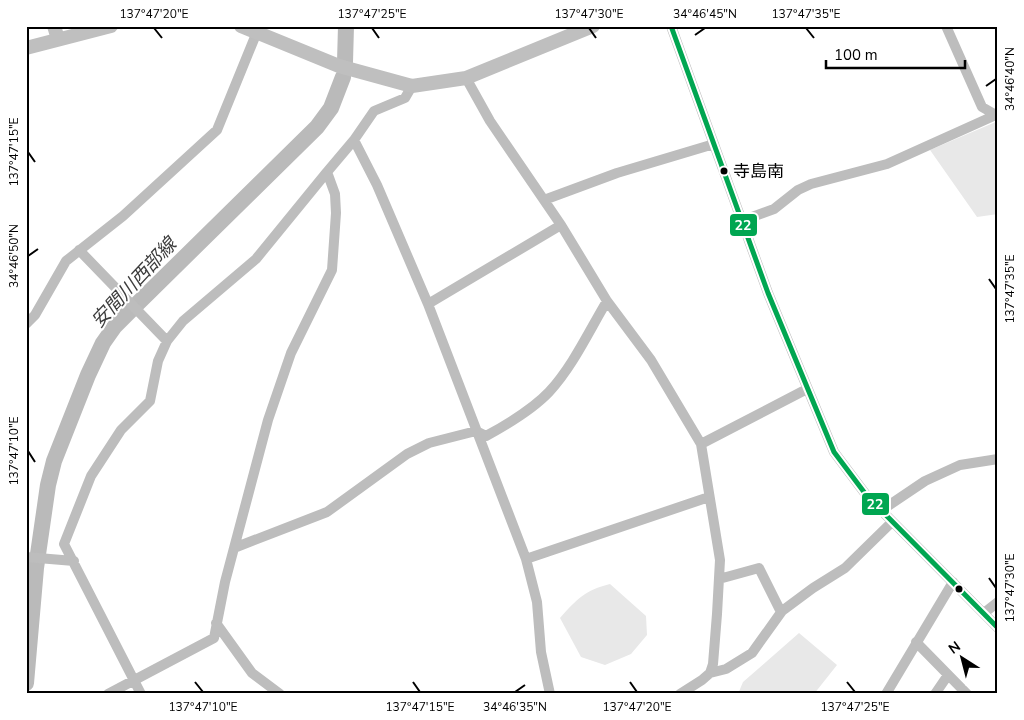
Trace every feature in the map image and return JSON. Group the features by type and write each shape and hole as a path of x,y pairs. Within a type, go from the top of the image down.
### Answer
{"main road":[{"path":"26,48 56,33 112,26"},
{"path":"241,26 258,30 339,66 412,86 466,78 589,27"}],"street":[{"path":"671,26 741,221 807,389 834,452 852,478 892,522 998,628"},
{"path":"946,26 973,82 982,107 997,114"},
{"path":"26,324 35,315 58,272 79,250 123,216 217,130 258,30"},
{"path":"466,78 490,121 561,225 607,301 651,360 700,444 720,560 713,664 710,672"},
{"path":"142,694 64,544 91,476 121,430 150,401 158,361 167,341 183,321 256,259 354,140 374,111 404,98 412,86"},
{"path":"741,221 774,209 798,190 812,184 887,164 997,114"},
{"path":"354,140 377,185 428,304 526,559 537,602 541,652 550,694"},
{"path":"544,200 617,173 714,144"},
{"path":"108,694 214,638 234,548 268,420 288,362 332,270 336,213 335,194 328,172"},
{"path":"428,304 561,225"},
{"path":"79,250 167,341"},
{"path":"234,548 327,512 416,449 429,443 476,431 486,436 526,412 548,392 566,370 607,301"},
{"path":"700,444 807,389"},
{"path":"882,510 933,477 960,465 998,459"},
{"path":"526,559 709,497"},
{"path":"683,693 710,672 726,669 752,654 781,612 812,588 845,568 892,522"},
{"path":"35,558 74,561"},
{"path":"719,579 758,568 781,612"},
{"path":"886,694 953,582"},
{"path":"984,614 998,602"},
{"path":"216,623 252,673 280,694"},
{"path":"916,642 967,694"},
{"path":"935,694 948,675"}],"shaded area":[{"path":"998,121 998,214 977,217 930,150"},
{"path":"610,584 646,616 647,635 631,654 605,665 581,657 560,618 582,596 594,589"},
{"path":"799,633 837,665 814,694 738,694 743,682"}],"waterway":[{"name":"安間川西部線","path":"345,62 346,26"},
{"name":"安間川西部線","path":"26,683 36,568 48,485 54,461 88,375 103,343 115,326 317,127 331,108 343,77"}],"transit line":[{"name":"22","path":"671,26 768,293 834,452 867,496 998,628"}],"place":[{"name":"寺島南","path":"724,171"}]}
